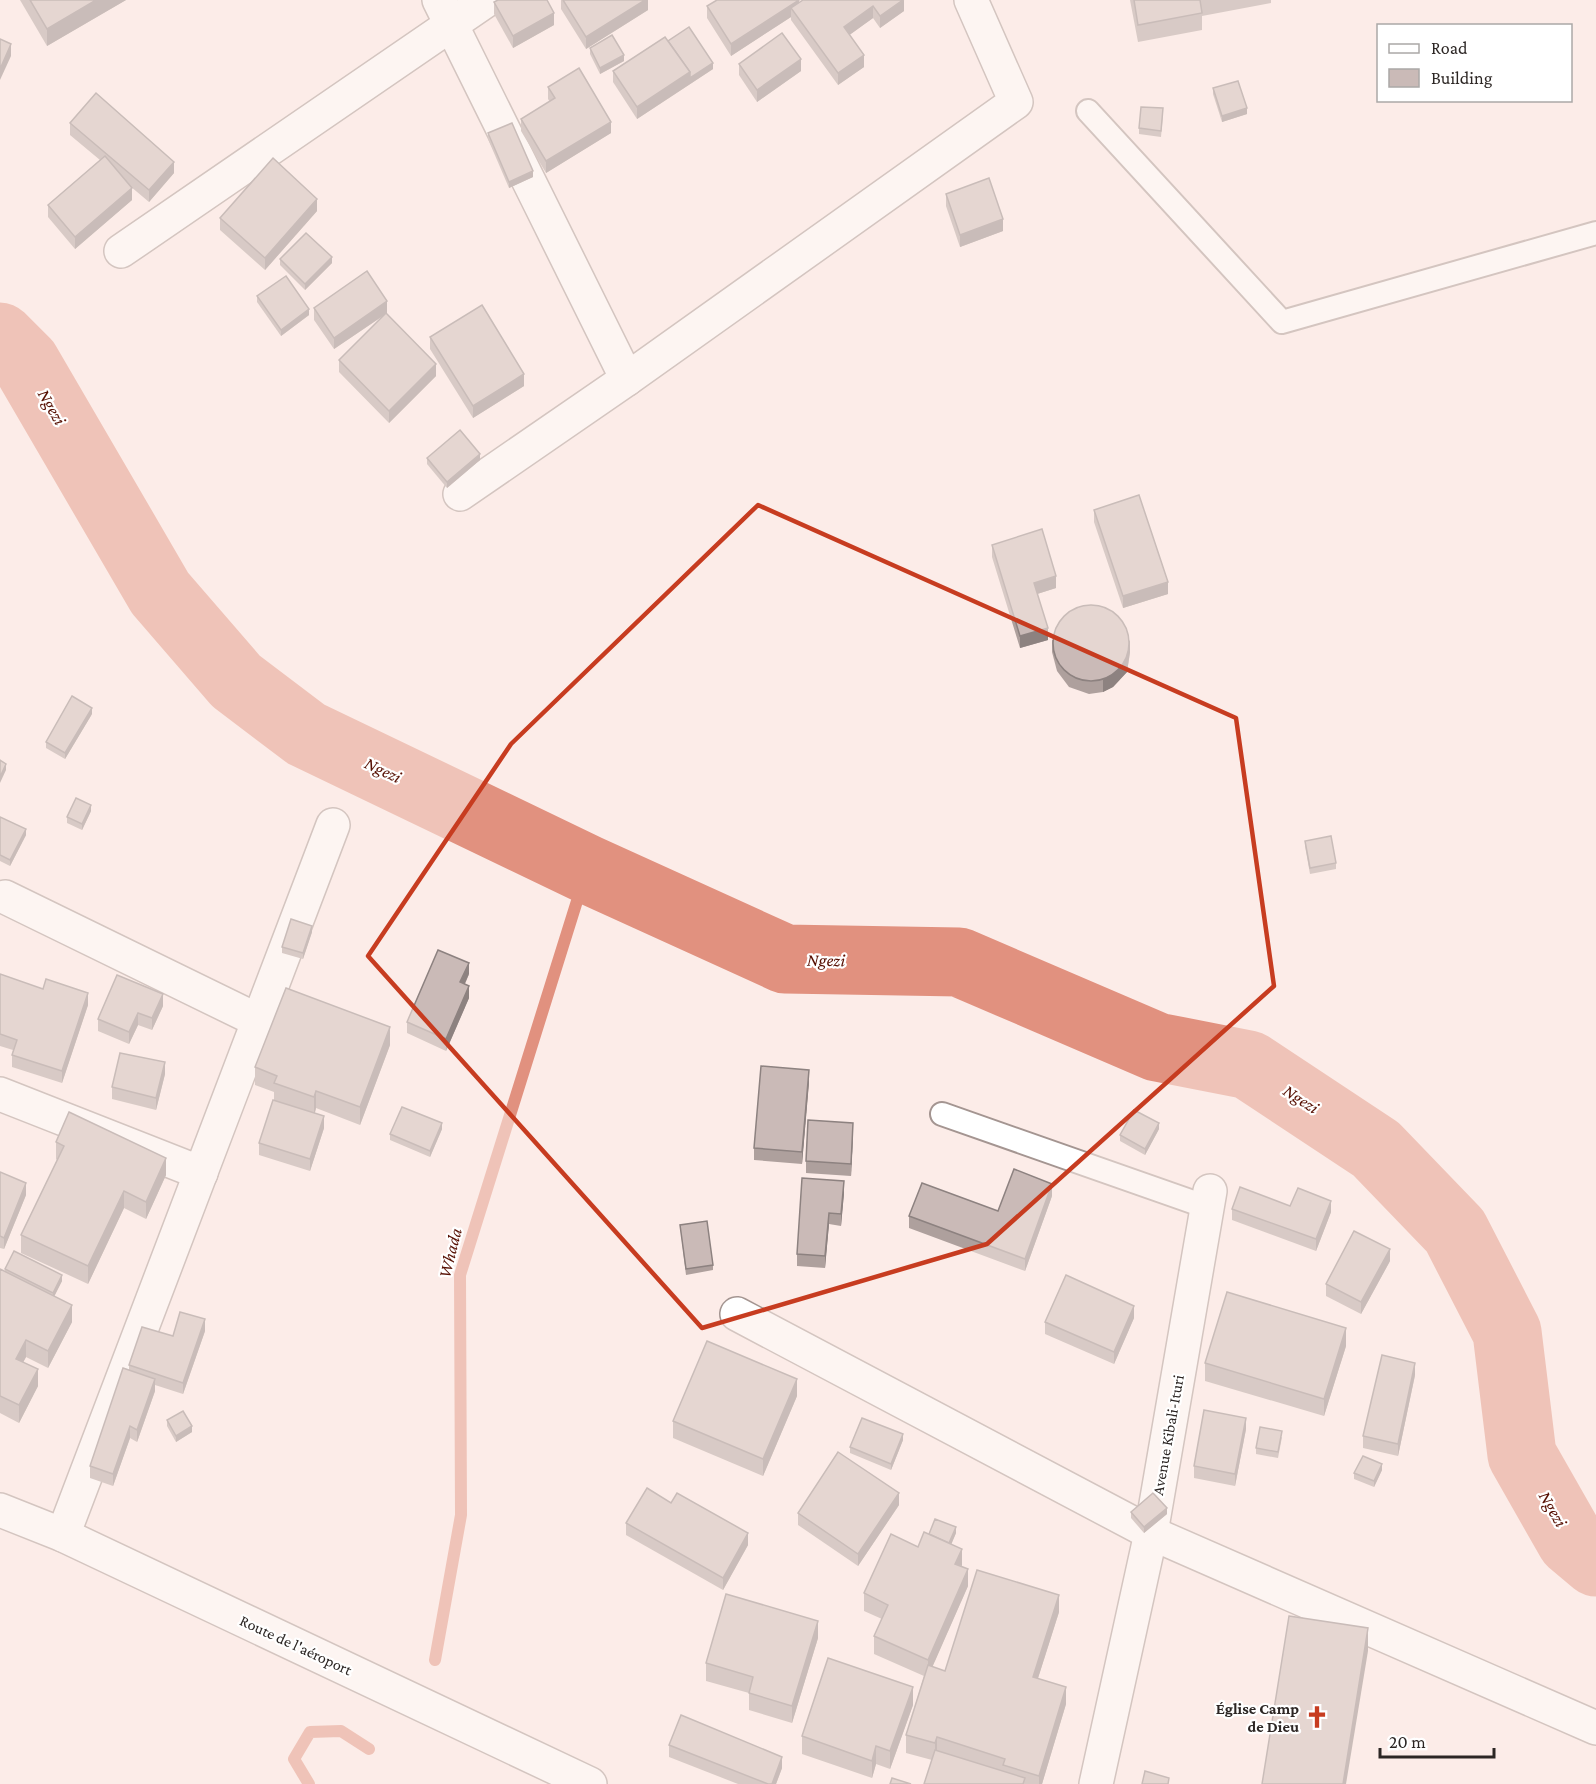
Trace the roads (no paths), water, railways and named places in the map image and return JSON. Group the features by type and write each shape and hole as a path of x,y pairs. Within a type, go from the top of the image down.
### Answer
{"street":[{"path":"121,251 445,12 486,0"},
{"path":"460,494 627,379 1016,102 971,0"},
{"path":"445,12 627,379"},
{"path":"63,1535 333,825"},
{"path":"5,897 259,1020"},
{"path":"0,1094 201,1173"},
{"name":"Avenue Kibali-Ituri","path":"1096,1784 1151,1533 1209,1199"},
{"path":"738,1314 1151,1533 1596,1728"},
{"name":"Route de l'aéroport","path":"0,1510 63,1535 590,1784"}],"lane":[{"path":"1088,111 1282,322 1596,233"},
{"path":"942,1114 1209,1199"}],"waterway":[{"name":"Ngezi","path":"0,337 26,363 160,593 236,681 306,734 587,869 785,959 959,962 1157,1047 1249,1065 1376,1149 1455,1231 1507,1332 1522,1455 1571,1541 1596,1562"},
{"name":"Whada","path":"435,1660 461,1515 460,1275 587,869"},
{"name":"Whada","path":"309,1784 294,1759 310,1732 341,1731 369,1749"}],"place":[{"name":"Église Camp de Dieu","path":"1317,1717"}]}
